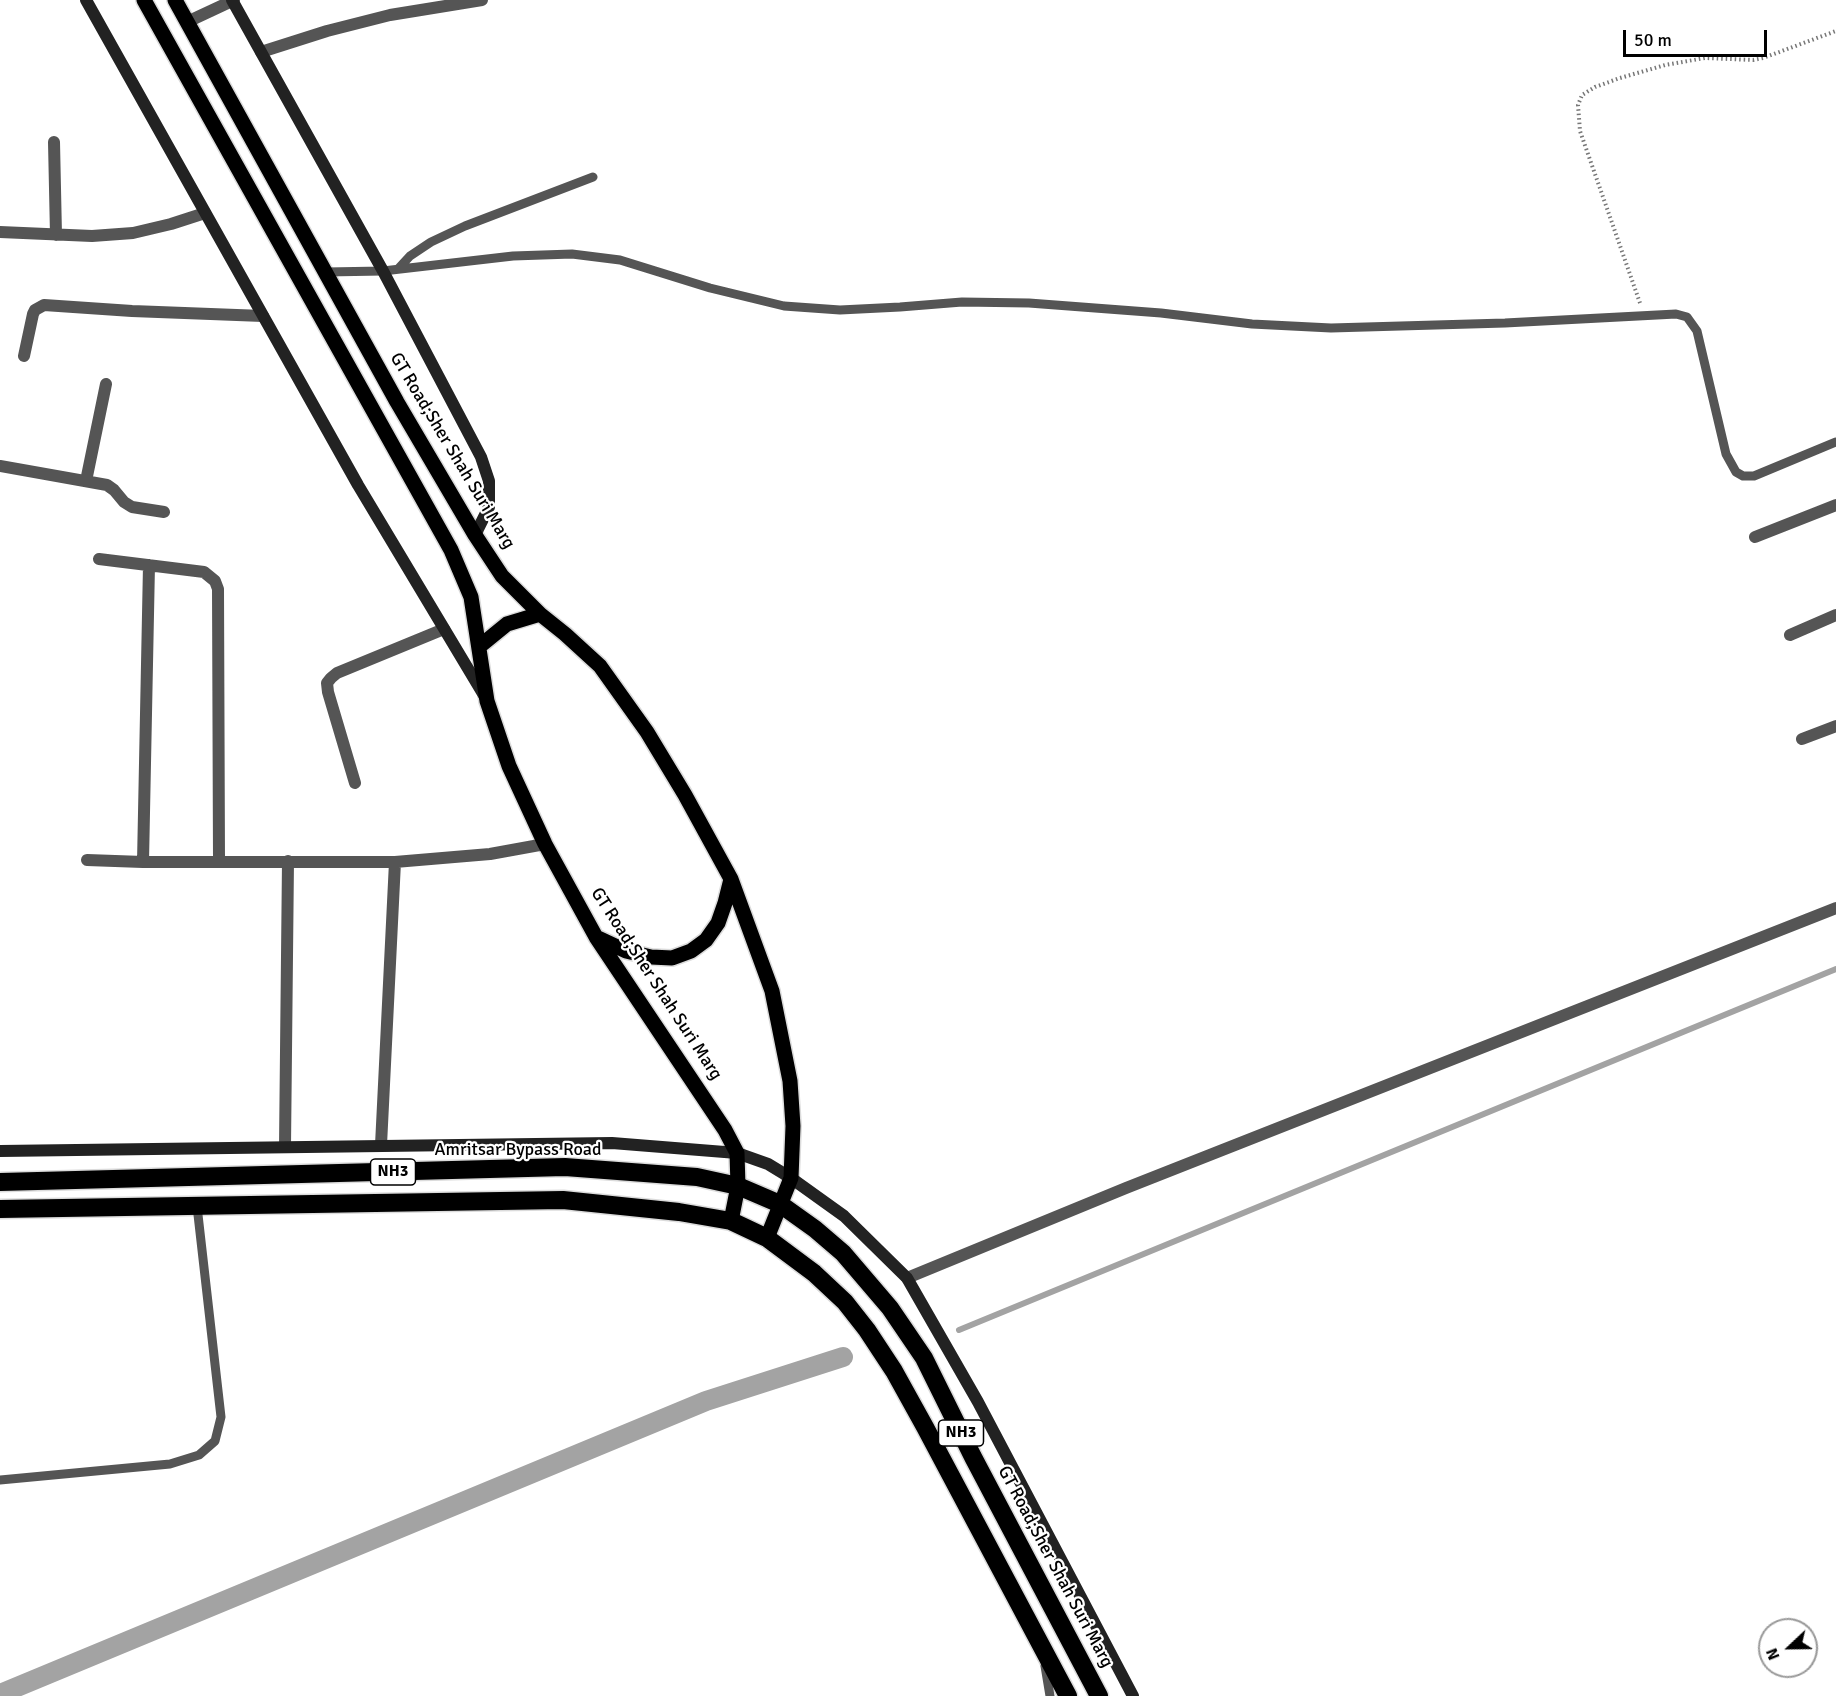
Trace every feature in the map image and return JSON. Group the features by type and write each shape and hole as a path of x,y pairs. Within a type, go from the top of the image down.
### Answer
{"highway":[{"name":"Amritsar Bypass Road","path":"0,1182 566,1167 697,1177 738,1186 780,1204"},
{"name":"NH3","path":"0,1209 562,1200 679,1212 730,1221 767,1238 814,1273 845,1302 867,1330 894,1371 925,1427 1068,1696"},
{"name":"GT Road;Sher Shah Suri Marg","path":"780,1204 843,1253 890,1308 924,1358 978,1467 1099,1696"}],"main road":[{"name":"GT Road;Sher Shah Suri Marg","path":"144,0 451,550 471,597 487,701 509,766 545,844 596,937 725,1130 737,1153 738,1186 730,1221"},
{"name":"GT Road;Sher Shah Suri Marg","path":"175,0 475,535 502,576 540,614 600,666 640,722 685,795 731,879 772,991 790,1081 794,1126 791,1178 767,1238"},
{"path":"480,646 507,624 540,614"},
{"path":"596,937 626,951 651,957 672,958 691,951 706,940 718,923 726,903 731,879"}],"street":[{"path":"87,0 358,485 487,701"},
{"path":"187,22 233,0 383,271 482,457 489,482 489,507 475,535"},
{"path":"261,51 390,15 482,0"},
{"path":"54,142 56,235"},
{"path":"0,232 92,236 133,233 205,213"},
{"path":"24,356 33,314 35,310 44,305 263,316"},
{"path":"86,481 106,384"},
{"path":"0,466 107,485 123,502 132,507 164,512"},
{"path":"1755,537 1836,505"},
{"path":"99,559 204,572 215,581 218,589 219,860"},
{"path":"143,862 149,565"},
{"path":"1790,634 1836,615"},
{"path":"355,783 327,683 338,673 444,628"},
{"path":"1802,740 1836,726"},
{"path":"87,860 395,862 490,854 545,844"},
{"path":"285,1146 288,861"},
{"path":"381,1145 395,862"},
{"path":"907,1278 1125,1188 1836,908"},
{"path":"0,1151 612,1143 737,1153 768,1164 844,1216 907,1278 978,1402 1133,1696"}],"lane":[{"path":"398,269 410,256 431,242 465,226 593,177"},
{"path":"326,272 383,271 513,256 572,254 620,261 710,288 784,306 840,310 962,302 1029,303 1252,324 1331,328 1505,323 1676,314 1687,317 1697,331 1726,454 1736,472 1743,476 1754,476 1836,442"},
{"path":"0,1480 171,1464 199,1455 215,1441 220,1418 197,1206"},
{"path":"1043,1648 1050,1696"}],"path":[{"path":"1644,315 1580,131 1578,105 1582,95 1595,87 1665,65 1705,58 1753,60 1836,31"}],"waterway":[{"path":"959,1330 1836,969"},
{"path":"0,1694 706,1401 843,1357"}]}
